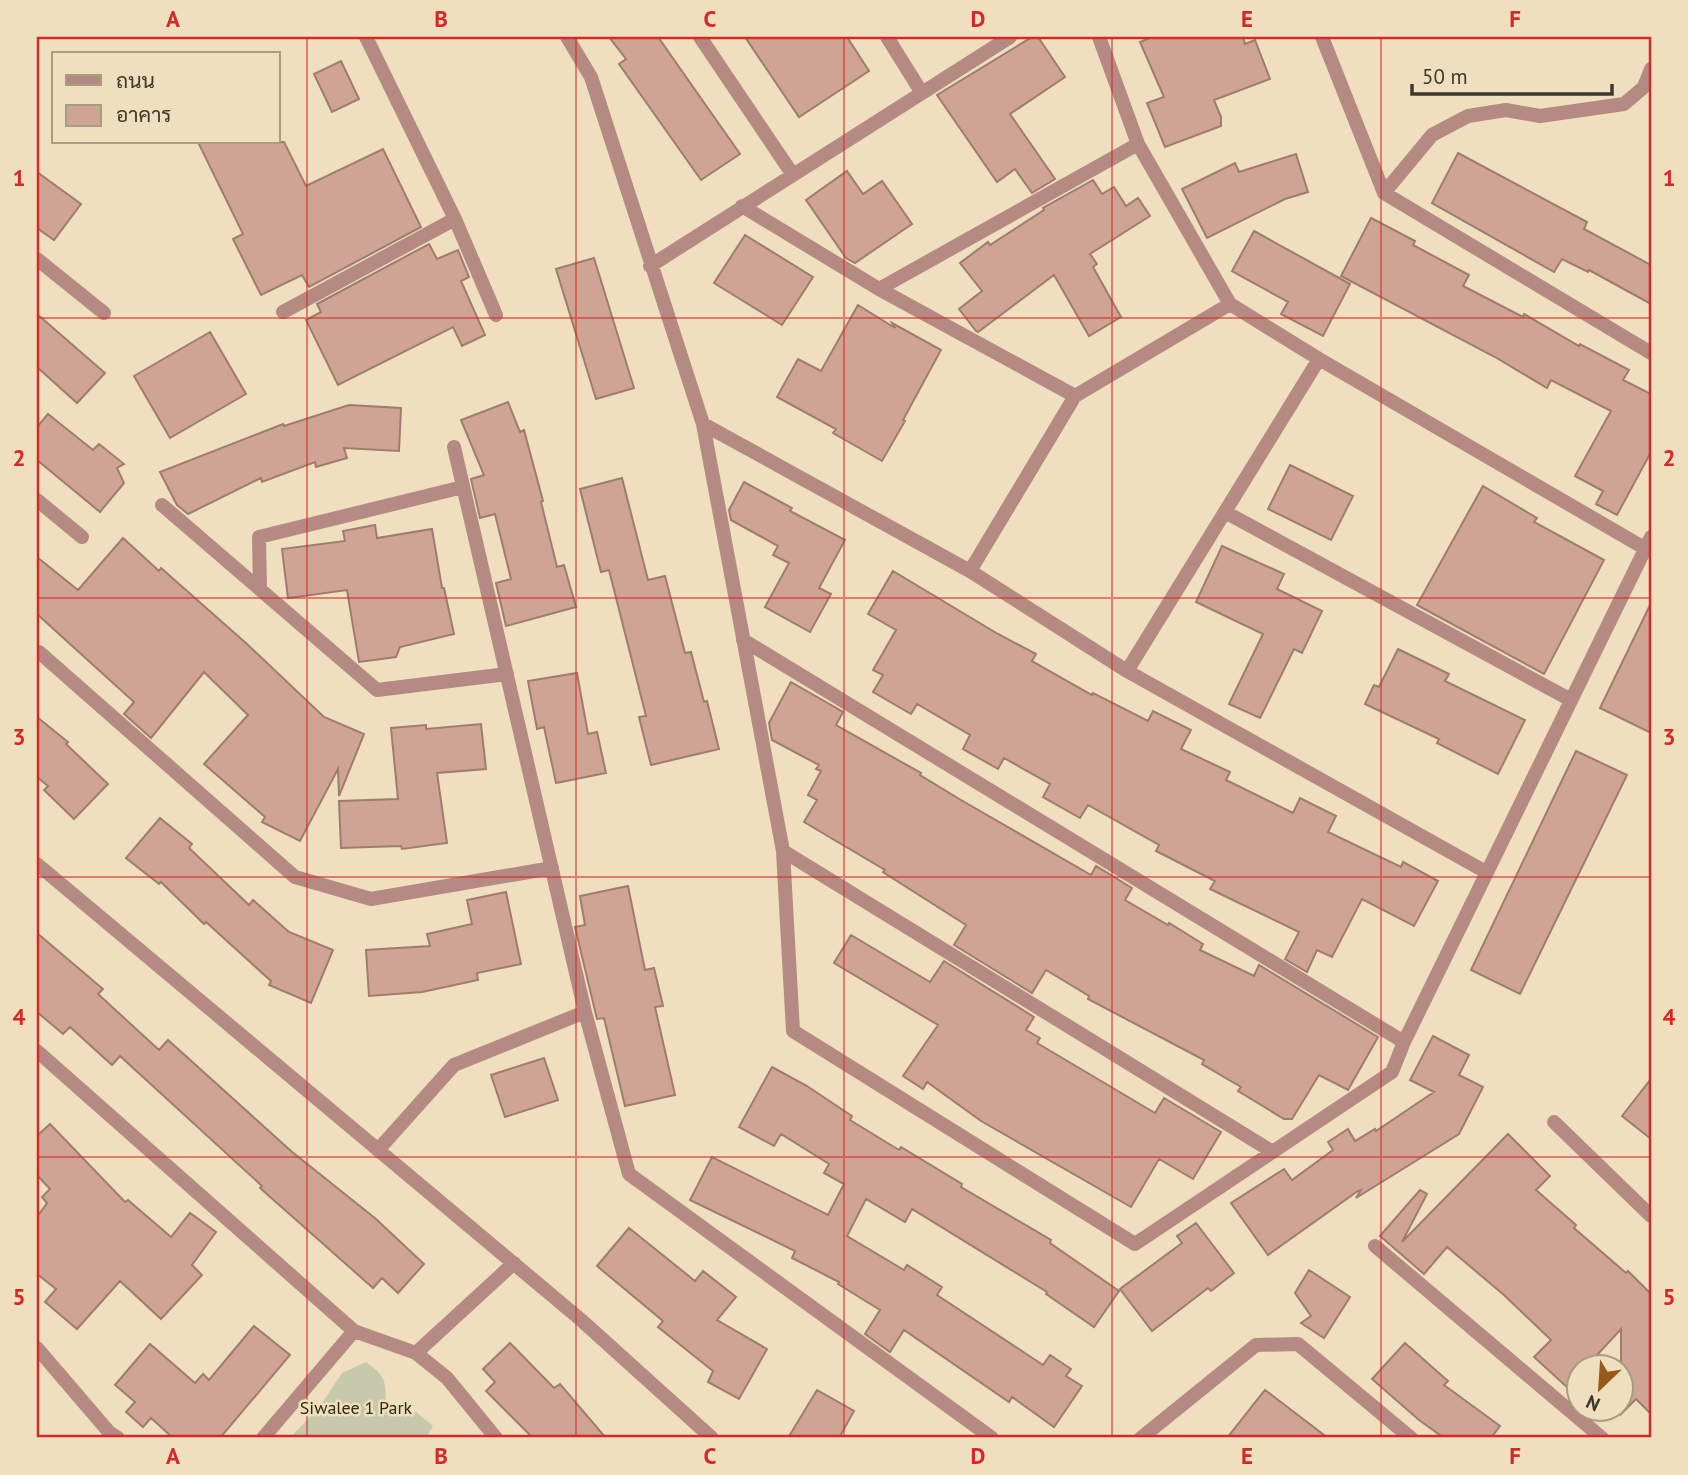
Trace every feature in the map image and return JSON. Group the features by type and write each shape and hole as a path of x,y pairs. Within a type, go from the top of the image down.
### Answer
{"street":[{"path":"366,37 455,219 496,315"},
{"path":"568,37 591,77 703,424 783,851 793,1031 1135,1244 1392,1072 1486,872 1648,543 1319,359 1230,304 1138,144 1099,37"},
{"path":"700,37 793,175"},
{"path":"887,37 922,93"},
{"path":"650,266 1010,37"},
{"path":"1322,37 1384,193 1651,353"},
{"path":"1384,193 1432,135 1468,116 1506,110 1540,116 1625,104 1644,87 1651,69"},
{"path":"879,289 1138,144"},
{"path":"742,206 879,289 1075,396"},
{"path":"284,312 455,219"},
{"path":"37,259 104,313"},
{"path":"970,571 1075,396 1230,304"},
{"path":"1127,671 1319,359"},
{"path":"703,424 970,571 1127,671 1486,872"},
{"path":"454,447 585,1012 629,1174 992,1438"},
{"path":"260,589 259,537 463,487"},
{"path":"37,500 82,537"},
{"path":"162,505 377,690 507,674"},
{"path":"1225,512 1571,700"},
{"path":"743,640 1404,1042"},
{"path":"39,652 295,877 371,899 552,868"},
{"path":"783,851 1273,1152"},
{"path":"37,864 580,1319 712,1438"},
{"path":"379,1150 454,1065 585,1012"},
{"path":"37,1051 354,1331 416,1353 447,1378 496,1438"},
{"path":"1554,1122 1651,1216"},
{"path":"1375,1246 1602,1438"},
{"path":"416,1353 514,1263"},
{"path":"263,1438 354,1331"},
{"path":"1141,1438 1256,1345 1298,1344 1411,1438"},
{"path":"37,1348 109,1432 118,1438"}],"green space":[{"name":"Siwalee 1 Park","path":"366,1362 383,1379 386,1404 396,1412 416,1412 433,1426 426,1438 290,1438 320,1406 342,1373"}],"building":[{"path":"609,37 658,37 740,154 701,180 619,64 626,59"},
{"path":"745,37 847,37 869,71 799,117"},
{"path":"1032,37 1038,37 1065,77 1010,114 1055,179 1032,193 1015,169 997,182 937,95"},
{"path":"1152,37 1243,37 1245,44 1255,40 1270,79 1214,100 1221,117 1221,126 1165,147 1147,103 1164,97 1140,42"},
{"path":"341,61 359,99 332,112 314,74"},
{"path":"284,142 306,186 383,149 421,227 309,287 302,275 261,295 233,239 243,234 199,144"},
{"path":"1458,153 1587,222 1584,229 1651,265 1651,304 1589,270 1588,272 1562,259 1554,272 1432,203"},
{"path":"1296,154 1308,192 1285,199 1207,238 1182,189 1235,163 1239,172"},
{"path":"847,171 863,194 882,181 912,224 855,263 846,258 806,200"},
{"path":"37,172 81,204 54,240 37,228"},
{"path":"1093,180 1102,194 1114,187 1126,206 1138,198 1150,216 1090,254 1097,264 1093,267 1121,317 1089,336 1054,275 976,331 959,309 982,291 960,263 988,242 990,245 1044,210 1043,208"},
{"path":"1371,218 1415,241 1413,245 1469,275 1463,286 1523,317 1524,314 1579,346 1580,344 1629,370 1623,380 1651,394 1651,452 1617,515 1596,504 1603,491 1575,476 1611,411 1551,380 1547,388 1495,357 1341,276"},
{"path":"1254,231 1350,284 1323,336 1281,314 1288,302 1232,271"},
{"path":"745,235 813,277 782,325 714,283"},
{"path":"429,244 437,259 458,250 469,277 461,281 485,335 462,346 453,327 338,385 306,320 321,312 317,304"},
{"path":"594,258 634,388 596,399 556,269"},
{"path":"858,305 895,328 892,323 941,350 882,461 833,433 836,429 777,397 798,359 821,371"},
{"path":"37,314 105,373 77,403 37,367"},
{"path":"210,332 246,394 170,438 134,376"},
{"path":"508,402 520,432 524,430 557,567 564,565 576,607 506,626 496,583 511,579 495,514 480,518 471,479 484,475 461,420"},
{"path":"349,405 401,408 399,451 344,448 347,458 316,467 315,462 262,482 261,478 188,514 177,505 160,472 283,424 284,426"},
{"path":"48,414 93,450 99,444 124,464 117,468 124,483 100,512 37,460 37,427"},
{"path":"1290,465 1353,496 1331,540 1268,509"},
{"path":"622,478 648,580 665,576 685,653 691,652 719,749 651,765 639,717 646,716 609,570 601,572 580,489"},
{"path":"744,482 792,508 790,511 845,540 819,588 831,594 810,632 765,607 789,563 773,555 778,546 731,520 729,510"},
{"path":"1483,486 1537,518 1534,522 1604,560 1544,674 1417,605"},
{"path":"375,525 377,538 432,529 442,588 454,634 400,647 396,657 359,662 347,590 288,598 282,549 345,541 343,531"},
{"path":"123,538 247,644 324,717 364,734 339,796 338,769 300,841 262,822 265,817 204,764 248,715 204,672 151,738 124,714 134,702 37,614 37,557 78,590"},
{"path":"1222,546 1284,574 1277,589 1322,611 1302,653 1294,649 1260,718 1229,704 1263,634 1196,602"},
{"path":"893,571 1036,654 1032,661 1092,695 1093,693 1148,721 1153,711 1191,730 1181,749 1230,772 1226,780 1293,813 1300,798 1336,816 1328,832 1401,867 1403,862 1438,881 1414,926 1362,899 1332,957 1317,950 1307,972 1285,959 1299,932 1210,889 1215,881 1156,851 1159,845 1088,805 1080,818 1043,797 1050,784 1004,758 998,769 963,749 970,735 917,704 911,714 873,692 883,675 873,670 896,630 868,614"},
{"path":"1651,603 1651,733 1600,708"},
{"path":"1398,649 1449,674 1445,681 1525,720 1498,774 1437,743 1439,739 1365,704 1374,685 1379,687"},
{"path":"577,673 588,734 597,732 606,773 556,783 544,727 537,729 528,681"},
{"path":"791,682 843,712 836,725 1091,875 1096,866 1132,888 1125,900 1203,944 1200,950 1254,976 1259,965 1378,1037 1348,1090 1319,1075 1292,1119 1284,1119 1238,1091 1241,1087 1202,1064 1204,1060 1088,999 1089,996 1046,970 1032,993 954,945 966,925 883,872 885,870 804,822 817,800 808,795 821,771 816,769 819,765 772,740 769,723"},
{"path":"37,717 68,742 66,744 108,784 74,819 44,790 48,786 37,777"},
{"path":"481,724 486,769 437,773 447,843 402,849 401,846 341,848 339,801 398,799 391,728 426,725 426,729"},
{"path":"1576,751 1627,775 1520,994 1471,970"},
{"path":"160,818 192,844 189,848 249,905 253,900 289,932 333,950 311,1003 269,985 271,981 206,922 204,924 161,882 159,884 126,858"},
{"path":"628,886 645,970 654,968 663,1006 655,1007 675,1095 625,1106 604,1018 597,1019 575,927 585,925 580,896"},
{"path":"506,892 521,964 477,973 478,980 422,992 369,996 366,950 430,946 427,934 472,924 467,900"},
{"path":"37,933 103,989 98,994 159,1050 168,1040 291,1151 376,1219 424,1264 398,1293 382,1278 373,1288 260,1188 262,1186 120,1056 112,1065 70,1027 63,1034 37,1012"},
{"path":"851,935 930,982 944,961 1034,1017 1026,1030 1040,1038 1037,1043 1155,1113 1164,1098 1221,1132 1193,1179 1159,1159 1131,1207 981,1121 927,1082 923,1089 903,1076 938,1025 834,963"},
{"path":"1433,1036 1469,1055 1459,1075 1483,1087 1459,1134 1356,1198 1361,1190 1358,1191 1268,1255 1231,1203 1284,1169 1292,1180 1333,1150 1328,1142 1348,1129 1355,1141 1375,1129 1376,1131 1434,1092 1410,1080"},
{"path":"544,1058 558,1100 505,1117 491,1075"},
{"path":"772,1067 852,1116 850,1120 899,1150 901,1147 962,1184 961,1187 1051,1240 1050,1243 1119,1291 1094,1327 1046,1294 1047,1292 912,1209 905,1222 866,1199 847,1236 904,1270 907,1265 942,1287 937,1295 1043,1365 1050,1355 1071,1369 1066,1376 1082,1386 1054,1427 1012,1397 1009,1402 904,1330 890,1352 865,1334 880,1310 838,1284 839,1282 792,1258 795,1251 690,1200 712,1157 828,1215 844,1184 824,1173 829,1164 781,1134 774,1146 739,1127"},
{"path":"1651,1079 1651,1139 1622,1116"},
{"path":"50,1124 125,1202 128,1200 171,1237 190,1213 216,1232 192,1265 202,1275 161,1319 120,1281 77,1329 45,1302 56,1289 37,1274 37,1217 47,1203 42,1197 50,1189 37,1175 37,1136"},
{"path":"1508,1134 1550,1176 1536,1190 1576,1225 1574,1228 1626,1273 1628,1271 1651,1294 1651,1414 1636,1399 1636,1352 1621,1352 1621,1329 1600,1352 1566,1352 1566,1386 1534,1357 1551,1340 1504,1295 1447,1247 1424,1274 1380,1236 1420,1190 1427,1194 1402,1242"},
{"path":"1196,1223 1234,1273 1211,1291 1208,1288 1152,1331 1120,1289 1182,1243 1177,1236"},
{"path":"629,1228 695,1281 703,1271 736,1297 717,1320 767,1349 739,1399 708,1382 713,1371 658,1327 663,1321 597,1266"},
{"path":"1309,1270 1350,1297 1324,1338 1301,1323 1311,1316 1295,1293"},
{"path":"254,1326 290,1355 220,1438 173,1438 151,1418 143,1427 126,1412 135,1402 115,1385 150,1344 195,1383 203,1374 209,1380"},
{"path":"510,1343 554,1388 560,1384 606,1438 533,1438 486,1391 495,1382 483,1369"},
{"path":"1405,1343 1448,1381 1444,1385 1500,1426 1491,1438 1444,1438 1372,1379"},
{"path":"817,1390 854,1411 839,1438 788,1438"},
{"path":"1265,1390 1328,1438 1227,1438"}]}
